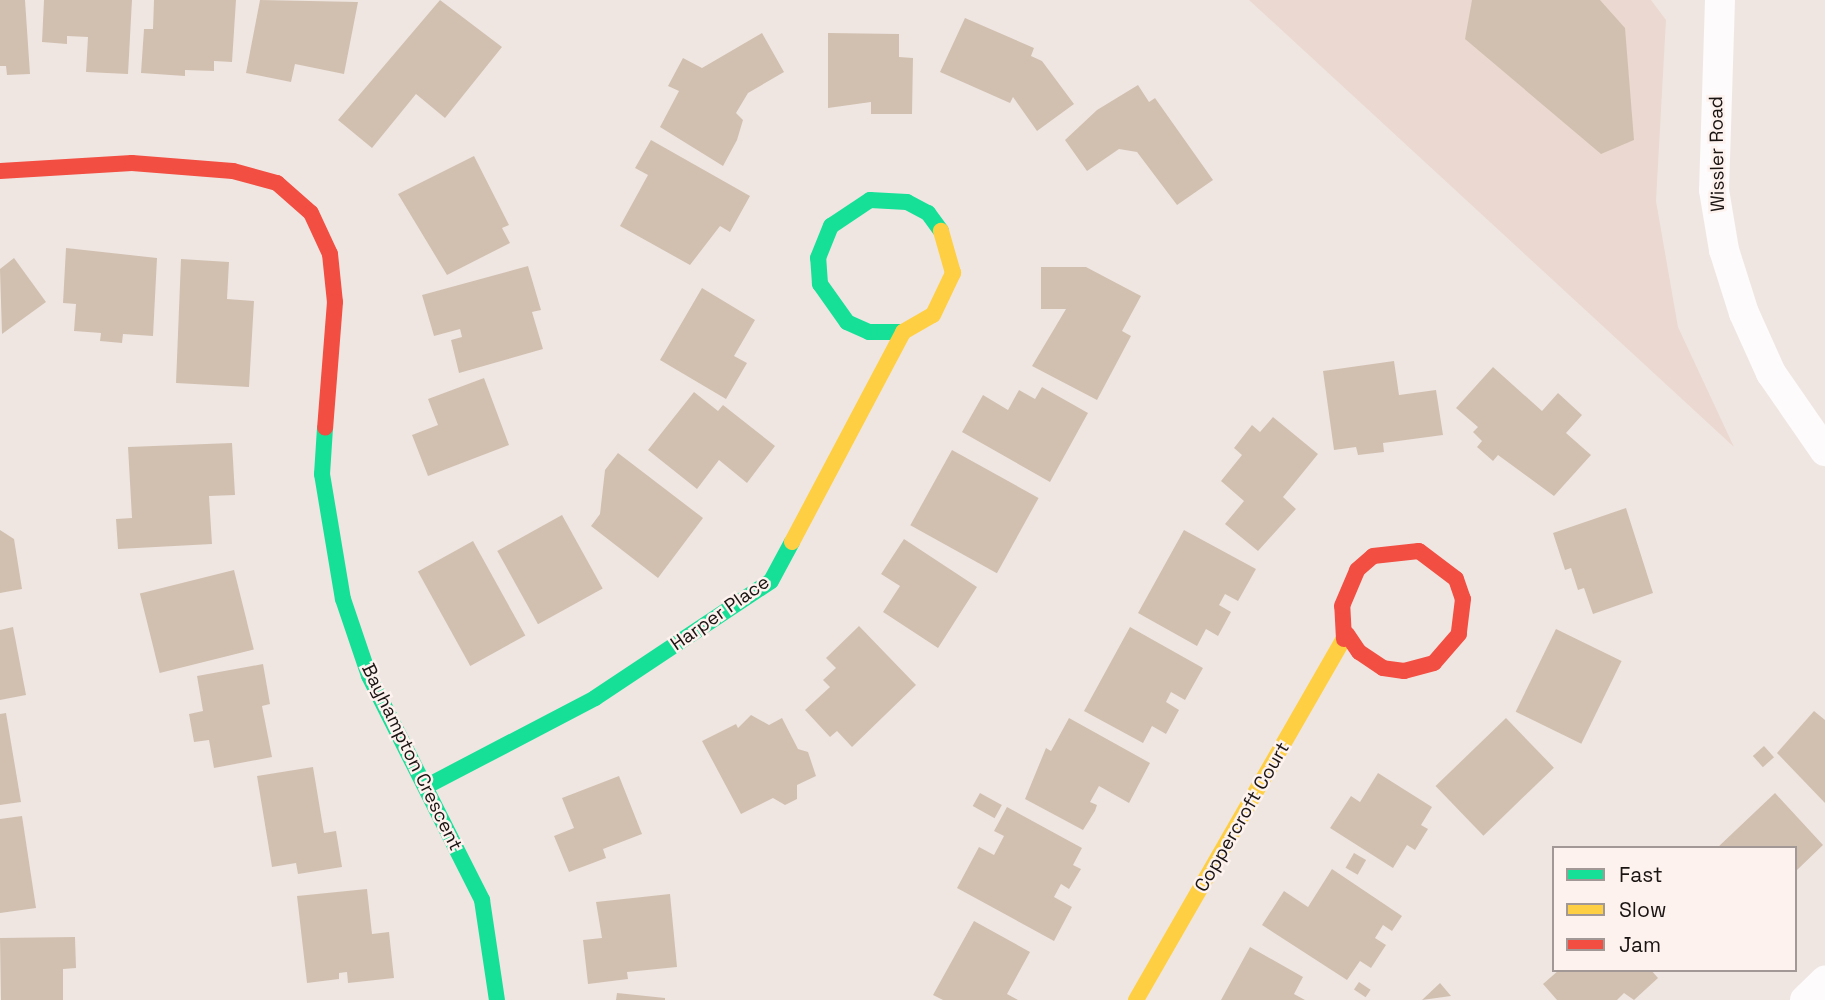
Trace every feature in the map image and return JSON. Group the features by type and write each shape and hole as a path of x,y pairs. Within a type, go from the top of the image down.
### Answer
{"street":[{"name":"Wissler Road","path":"1720,0 1714,190 1724,250 1744,313 1771,373 1825,450"},
{"name":"Bayhampton Crescent","path":"0,171 132,163 233,171 277,183 311,213 330,254 335,302 322,474 343,599 369,676 427,786 482,900 497,1000"},
{"path":"870,200 907,202 928,214 946,238 953,261 947,295 933,315 903,332 869,332 847,322 820,284 818,258 831,226 870,200"},
{"name":"Harper Place","path":"427,786 595,698 771,582 903,332"},
{"path":"1419,551 1456,579 1463,599 1459,634 1434,663 1404,671 1382,668 1359,652 1347,634 1342,606 1347,585 1373,556 1419,551"},
{"name":"Coppercroft Court","path":"1136,1000 1347,634"},
{"path":"1805,1000 1825,981"}],"shaded area":[{"path":"1249,0 1651,0 1666,20 1656,201 1678,327 1734,447"}],"building":[{"path":"0,0 25,0 30,74 7,75 6,66 0,66"},
{"path":"44,0 132,0 128,74 86,72 88,37 67,36 67,44 42,42"},
{"path":"154,0 236,0 232,62 214,61 214,71 185,70 185,76 141,73 144,29 153,29"},
{"path":"260,0 358,2 344,74 295,64 291,82 246,73"},
{"path":"440,0 502,47 445,118 416,94 372,148 338,120"},
{"path":"1472,0 1600,0 1625,28 1634,140 1601,154 1465,39"},
{"path":"965,18 1034,48 1031,56 1042,61 1074,104 1037,131 1013,97 1010,103 940,72"},
{"path":"762,33 784,72 748,93 736,113 743,120 737,140 723,166 660,127 679,91 668,86 683,58 702,68"},
{"path":"828,33 899,34 899,57 913,58 912,114 871,114 871,102 828,108"},
{"path":"1138,85 1149,102 1155,98 1213,180 1177,205 1137,152 1119,149 1087,171 1065,140 1097,110"},
{"path":"651,140 750,196 730,232 720,226 690,265 620,226 648,175 635,168"},
{"path":"474,156 509,225 502,228 510,243 447,275 398,194"},
{"path":"66,248 157,258 153,336 123,334 122,343 100,341 101,333 74,331 76,304 63,303"},
{"path":"14,258 46,302 2,334 0,269"},
{"path":"181,259 229,262 227,299 254,301 249,387 176,383"},
{"path":"528,266 541,310 532,312 543,349 459,373 451,340 462,337 460,329 434,336 422,295"},
{"path":"1041,267 1086,267 1141,296 1122,331 1131,336 1097,400 1032,366 1066,309 1041,309"},
{"path":"702,288 755,320 734,356 747,363 726,399 660,360"},
{"path":"1394,361 1399,395 1436,390 1443,435 1383,443 1384,452 1358,455 1356,447 1334,450 1323,371"},
{"path":"1493,367 1542,411 1558,393 1582,415 1566,433 1591,455 1554,496 1498,455 1493,461 1477,447 1482,441 1473,432 1478,427 1456,408"},
{"path":"484,378 509,445 428,476 412,435 438,425 428,399"},
{"path":"1042,387 1088,413 1050,482 962,432 983,395 1008,410 1019,390 1035,399"},
{"path":"694,392 718,411 723,405 775,446 747,483 719,460 697,489 648,450"},
{"path":"1273,417 1318,454 1283,497 1296,509 1258,551 1225,524 1244,501 1221,481 1242,455 1234,448 1252,425 1260,432"},
{"path":"232,443 235,495 209,496 212,544 118,549 116,519 132,518 128,447"},
{"path":"952,450 1039,498 997,573 910,525"},
{"path":"618,453 703,518 658,578 591,526 600,514 605,470"},
{"path":"1626,508 1653,593 1593,614 1584,588 1578,590 1571,568 1565,570 1553,533"},
{"path":"562,515 603,588 538,624 497,551"},
{"path":"0,530 14,539 22,589 0,593"},
{"path":"1184,530 1256,569 1238,601 1225,594 1219,605 1231,612 1218,636 1206,629 1197,646 1138,613"},
{"path":"904,539 977,587 938,648 883,612 900,586 881,574"},
{"path":"473,541 525,635 470,666 418,572"},
{"path":"234,570 254,650 160,673 140,593"},
{"path":"859,626 916,685 852,747 837,731 830,737 805,710 830,687 823,680 836,668 826,658"},
{"path":"13,627 26,695 0,700 0,630"},
{"path":"1130,627 1203,668 1185,700 1171,692 1166,702 1179,710 1166,734 1152,726 1143,743 1084,711"},
{"path":"1556,629 1622,661 1581,744 1516,712"},
{"path":"263,664 270,704 262,706 272,757 214,768 209,740 194,742 189,714 203,711 197,676"},
{"path":"1814,711 1825,720 1825,803 1777,753"},
{"path":"6,713 21,802 0,805 0,714"},
{"path":"751,715 769,725 782,718 798,749 808,752 816,776 797,785 797,799 785,805 773,798 741,814 702,741 736,724 738,728"},
{"path":"1069,718 1150,763 1129,803 1099,786 1090,802 1097,805 1095,811 1083,830 1025,799 1046,748 1051,751"},
{"path":"1506,718 1554,768 1483,836 1436,786"},
{"path":"1764,746 1774,757 1763,767 1753,756"},
{"path":"313,767 324,833 336,831 342,867 298,874 296,863 272,867 257,776"},
{"path":"1378,773 1432,807 1421,825 1428,829 1415,850 1407,845 1393,868 1330,828 1351,796 1360,802"},
{"path":"619,776 642,834 603,849 606,858 569,872 554,836 574,828 562,798"},
{"path":"980,793 1002,805 995,818 973,806"},
{"path":"1775,793 1823,845 1797,870 1797,846 1719,846"},
{"path":"1007,807 1082,848 1073,865 1081,869 1069,889 1061,884 1054,897 1072,907 1054,941 957,888 979,847 994,855 1004,836 994,831"},
{"path":"22,816 36,908 0,913 0,819"},
{"path":"1354,853 1366,860 1358,875 1346,868"},
{"path":"1332,869 1402,916 1392,931 1383,925 1375,938 1386,945 1371,968 1360,961 1347,980 1262,925 1284,891 1308,907"},
{"path":"367,889 372,934 389,932 394,978 348,983 347,972 339,973 339,979 307,983 297,896"},
{"path":"670,894 677,967 627,972 628,979 588,984 583,940 602,938 596,902"},
{"path":"974,921 1030,952 1007,994 1018,1000 943,1000 933,995"},
{"path":"75,937 76,968 63,969 63,1000 1,1000 0,938"},
{"path":"1250,947 1303,977 1294,994 1305,1000 1221,1000"},
{"path":"1557,972 1653,972 1658,978 1634,1000 1624,993 1617,1000 1557,1000 1543,984"},
{"path":"1359,982 1371,990 1366,997 1354,989"},
{"path":"1440,983 1451,996 1422,1000"},
{"path":"617,993 665,998 665,1000 616,1000"}],"traffic: fast":[{"path":"903,332 869,332 847,322 820,284 818,258 831,226 870,200 907,202 928,213 941,231"},
{"path":"325,428 322,474 343,599 369,676 482,900 497,1000"},
{"path":"427,786 595,698 771,581 792,542"}],"traffic: slow":[{"path":"792,542 903,332 933,315 953,273 941,231"},
{"path":"1136,1000 1344,639"}],"traffic: jam":[{"path":"0,171 132,163 233,171 277,183 311,213 330,254 335,302 325,428"},
{"path":"1344,639 1342,606 1357,570 1373,556 1419,551 1456,579 1463,599 1459,634 1434,663 1404,671 1383,668 1359,652 1347,634"}]}
